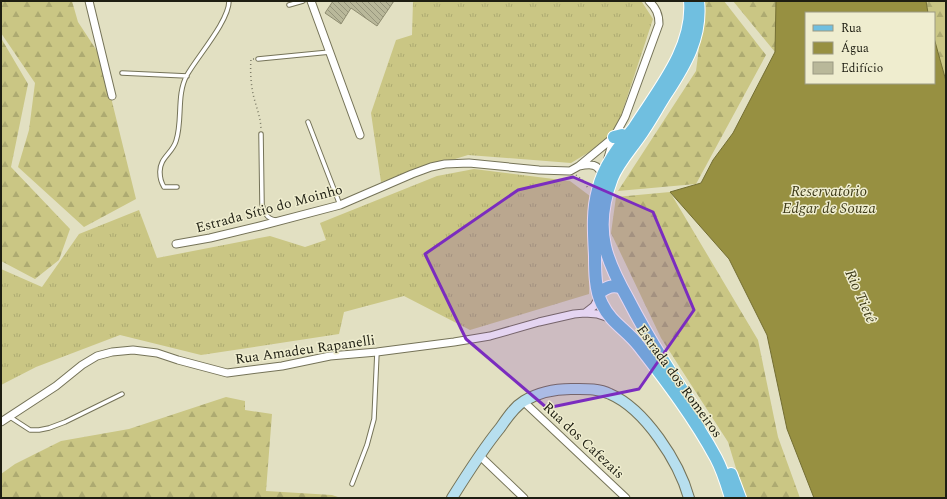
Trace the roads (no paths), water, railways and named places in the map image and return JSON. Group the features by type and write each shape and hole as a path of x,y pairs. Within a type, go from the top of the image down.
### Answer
{"main road":[{"name":"Estrada dos Romeiros","path":"690,1 688,32 680,54 634,128 620,138 598,189 594,222 595,270 599,295 612,321 624,329 639,347 698,429 716,459 726,481 731,498"},
{"name":"Estrada dos Romeiros","path":"698,1 699,14 696,34 686,63 612,177 606,195 603,234 605,247 610,261 632,308 662,360 716,442 740,498"},
{"path":"619,165 620,138"},
{"path":"599,295 609,287 616,286 622,288"},
{"path":"612,321 623,321 627,319 631,314 632,308"}],"street":[{"path":"89,1 112,96"},
{"path":"311,1 331,52 360,135"},
{"path":"579,166 620,138 625,117 659,24 657,10 649,1"},
{"path":"620,138 625,117"},
{"name":"Estrada Sítio do Moinho","path":"176,244 210,238 340,205 412,174 445,164 457,162 475,163 539,170 570,171 579,166"},
{"path":"579,166 593,165 598,167 604,173"},
{"path":"585,313 594,306 599,295"},
{"path":"585,313 597,314 612,321"},
{"name":"Rua Amadeu Rapanelli","path":"1,422 56,386 82,365 97,356 112,352 133,350 157,353 227,373 282,366 330,356 376,352 490,336 539,322 585,313"},
{"path":"452,498 478,455 511,413 523,401 538,394 565,389 600,390 619,398 634,409 646,420 680,474 689,498"},
{"name":"Rua dos Cafezais","path":"523,401 626,498"},
{"path":"478,455 524,498"}],"lane":[{"path":"177,187 164,187 160,180 160,163 174,147 176,142 179,127 182,89 187,76 216,31 229,5 229,1"},
{"path":"289,5 303,1"},
{"path":"258,59 331,52"},
{"path":"122,73 187,76"},
{"path":"308,122 340,205"},
{"path":"261,134 260,164 262,204 264,211 269,218 272,220 282,220"},
{"path":"352,484 367,445 374,419 376,352"},
{"path":"10,417 30,430 49,428 65,422 122,394"}],"water":[{"name":"Reservatório Edgar de Souza","path":"776,1 926,1 928,12 805,12 805,84 935,84 935,42 946,81 946,498 814,498 787,429 767,335 729,259 670,192 701,183 713,160 733,133 775,52"}],"water label":[{"name":"Rio Tietê","path":"861,296"}]}
